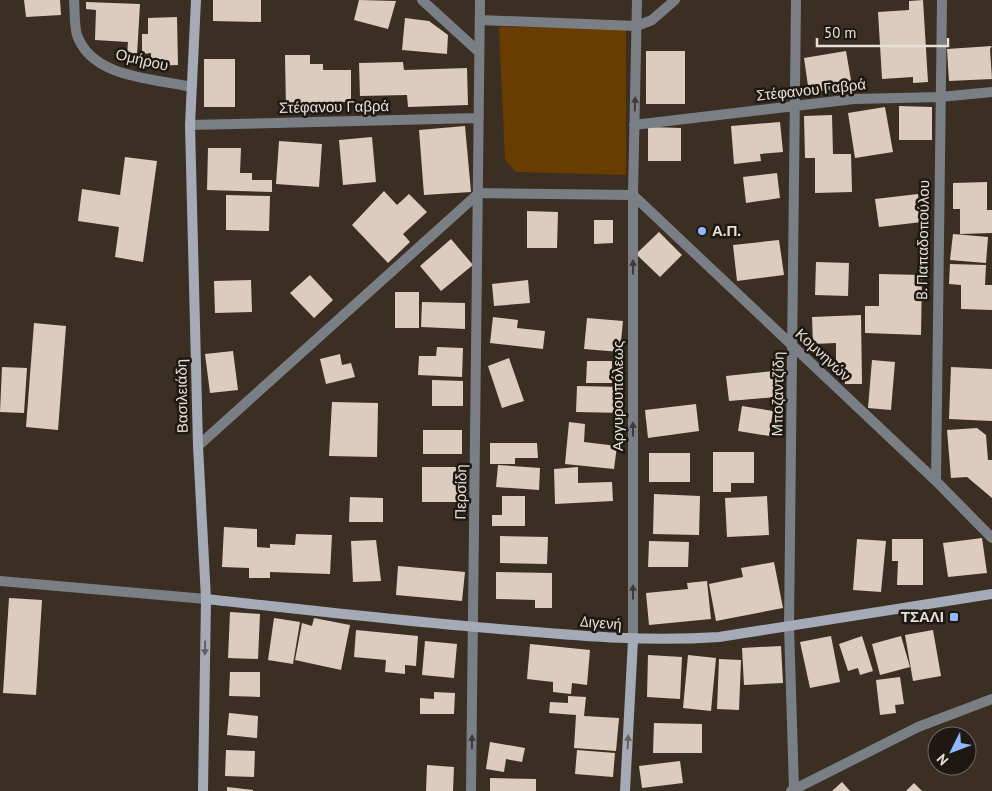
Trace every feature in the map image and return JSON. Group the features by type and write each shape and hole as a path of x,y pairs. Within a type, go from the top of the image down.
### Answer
{"street":[{"name":"Ομήρου","path":"74,0 76,33 92,60 109,69 191,87"},
{"name":"Βασιλειάδη","path":"196,0 190,125 198,446 206,599 203,791"},
{"path":"422,0 479,52"},
{"name":"Περσίδη","path":"471,791 480,0"},
{"name":"Αργυρουπόλεως","path":"625,791 633,640 633,195 637,0"},
{"path":"480,20 637,26 652,20 675,0"},
{"name":"Μποζαντζίδη","path":"793,790 789,626 794,348 796,0"},
{"name":"B. Παπαδοπούλου","path":"936,481 942,0"},
{"name":"Στέφανου Γαβρά","path":"634,125 854,99 992,92"},
{"name":"Στέφανου Γαβρά","path":"190,125 479,118"},
{"path":"198,446 479,193 633,195"},
{"name":"Κομνηνών","path":"633,195 936,481 992,538"},
{"path":"0,581 206,599"},
{"name":"Διγενή","path":"206,599 474,627 633,640 719,637 992,594"},
{"path":"793,790 918,728 992,699"}],"shaded area":[{"path":"499,27 626,28 626,175 516,172 505,160"}],"building":[{"path":"24,0 60,0 61,15 26,17"},
{"path":"213,0 261,0 261,22 213,21"},
{"path":"359,0 396,1 388,29 354,20"},
{"path":"923,0 928,82 913,83 913,77 882,79 878,12 909,10 909,1"},
{"path":"86,2 140,4 137,55 127,55 128,42 95,40 96,10 86,9"},
{"path":"177,17 178,65 151,66 151,53 142,54 142,34 148,34 148,18"},
{"path":"405,18 429,21 448,35 447,54 402,50"},
{"path":"992,46 990,49 992,79 949,81 947,49"},
{"path":"646,51 685,51 685,104 646,104"},
{"path":"846,51 852,86 809,93 804,58"},
{"path":"285,55 310,55 310,64 323,64 323,70 351,70 351,102 335,102 335,107 286,108"},
{"path":"204,59 235,59 235,107 204,107"},
{"path":"403,62 404,70 467,68 468,105 408,107 407,95 360,96 359,63"},
{"path":"899,106 932,107 932,140 899,140"},
{"path":"885,107 893,152 855,158 848,113"},
{"path":"832,115 833,154 851,154 852,192 815,193 815,158 805,158 804,116"},
{"path":"780,122 783,152 760,154 761,161 734,164 731,126"},
{"path":"465,126 471,192 424,195 419,130"},
{"path":"648,127 681,128 681,161 648,161"},
{"path":"372,137 376,182 343,185 339,140"},
{"path":"279,141 322,144 319,187 276,184"},
{"path":"208,148 241,148 240,173 252,173 252,180 272,180 272,192 207,190"},
{"path":"125,157 157,161 143,262 115,257 119,227 78,221 82,189 120,195"},
{"path":"777,173 780,198 746,203 743,177"},
{"path":"987,182 987,210 992,210 992,233 960,234 960,209 953,209 953,183"},
{"path":"384,191 397,205 409,194 427,212 403,234 410,242 388,263 352,225"},
{"path":"918,194 922,222 879,227 875,199"},
{"path":"226,195 270,196 269,231 226,230"},
{"path":"527,211 558,212 557,248 527,248"},
{"path":"594,220 613,220 613,243 594,244"},
{"path":"659,232 682,255 660,277 636,254"},
{"path":"953,234 988,237 986,263 950,260"},
{"path":"451,239 473,265 441,291 420,266"},
{"path":"779,240 784,275 737,281 733,245"},
{"path":"816,262 849,263 848,296 815,295"},
{"path":"950,264 986,265 985,285 992,285 992,310 961,309 961,285 949,284"},
{"path":"879,274 922,275 921,335 865,333 865,306 879,306"},
{"path":"310,275 333,300 314,318 290,293"},
{"path":"251,280 252,312 215,313 214,281"},
{"path":"528,280 530,303 494,306 492,284"},
{"path":"395,292 419,292 419,328 395,328"},
{"path":"422,302 465,303 465,329 421,327"},
{"path":"861,315 862,384 845,384 844,371 836,371 836,343 813,344 812,317"},
{"path":"493,317 518,320 517,328 545,331 543,349 490,343"},
{"path":"587,318 623,321 620,352 584,349"},
{"path":"34,323 66,326 58,430 26,427"},
{"path":"437,347 463,348 462,377 418,375 419,356 436,356"},
{"path":"233,351 238,390 210,393 205,354"},
{"path":"340,354 342,365 351,363 355,377 326,384 320,359"},
{"path":"509,358 524,401 502,408 488,366"},
{"path":"872,360 895,362 891,410 868,408"},
{"path":"587,361 612,361 612,383 586,383"},
{"path":"2,367 27,368 24,413 0,412"},
{"path":"951,367 992,369 992,421 949,419"},
{"path":"774,371 777,397 729,401 726,376"},
{"path":"432,380 463,381 463,406 432,406"},
{"path":"577,386 623,387 623,413 576,412"},
{"path":"332,402 378,403 377,457 329,456"},
{"path":"696,404 699,431 648,438 645,410"},
{"path":"742,406 773,411 769,436 738,431"},
{"path":"569,422 585,424 584,442 617,446 614,469 565,464"},
{"path":"977,428 986,435 988,460 992,460 992,498 967,477 951,478 947,430"},
{"path":"423,430 462,430 462,454 423,454"},
{"path":"490,443 537,443 538,458 515,458 515,464 490,464"},
{"path":"713,452 754,452 754,483 731,483 731,492 713,492"},
{"path":"649,453 690,453 690,482 649,482"},
{"path":"498,465 540,468 539,490 496,487"},
{"path":"422,467 462,467 462,502 422,502"},
{"path":"578,467 578,483 612,482 613,501 555,504 554,469"},
{"path":"654,494 700,496 699,535 653,534"},
{"path":"502,496 525,496 525,526 492,526 492,515 502,515"},
{"path":"767,496 769,535 727,537 725,498"},
{"path":"350,497 383,498 383,522 349,522"},
{"path":"224,527 257,529 257,547 270,548 270,544 295,545 296,534 332,535 330,574 270,572 270,578 249,578 249,568 222,567"},
{"path":"500,536 548,537 547,564 500,563"},
{"path":"982,538 987,573 948,577 943,543"},
{"path":"857,539 886,541 881,592 853,590"},
{"path":"892,539 923,539 923,585 897,585 898,561 892,561"},
{"path":"376,540 381,581 353,582 351,541"},
{"path":"649,541 689,542 688,567 648,567"},
{"path":"774,562 783,608 716,621 709,584 743,577 741,568"},
{"path":"398,566 465,572 462,601 396,595"},
{"path":"496,572 552,573 552,608 535,608 535,600 496,599"},
{"path":"707,581 711,619 649,625 646,593 688,589 687,583"},
{"path":"9,598 42,600 36,695 3,693"},
{"path":"230,612 260,614 258,659 228,658"},
{"path":"274,618 300,622 293,664 268,660"},
{"path":"314,618 350,625 341,670 295,660 302,623 312,626"},
{"path":"356,630 418,636 416,666 405,665 405,674 385,672 386,660 354,657"},
{"path":"933,630 941,676 913,681 905,635"},
{"path":"831,636 840,682 810,688 800,642"},
{"path":"862,636 873,671 860,675 858,668 848,671 839,644"},
{"path":"901,636 910,667 880,675 872,644"},
{"path":"425,641 457,644 454,678 422,675"},
{"path":"530,644 590,650 587,685 572,683 571,694 553,692 553,682 527,679"},
{"path":"781,646 783,683 744,685 742,648"},
{"path":"648,655 682,657 680,699 647,697"},
{"path":"688,655 716,658 711,711 683,708"},
{"path":"719,659 741,660 739,710 717,709"},
{"path":"230,672 260,672 260,697 229,696"},
{"path":"900,677 904,704 895,705 896,713 880,715 876,680"},
{"path":"434,692 455,693 454,714 420,714 420,698 434,699"},
{"path":"568,696 586,697 584,716 619,718 616,751 574,748 576,715 549,713 550,702 568,703"},
{"path":"229,713 258,716 257,738 227,735"},
{"path":"654,723 702,724 702,753 653,753"},
{"path":"490,742 525,748 522,762 506,759 504,772 486,769"},
{"path":"226,750 255,751 254,777 225,776"},
{"path":"577,750 615,753 613,777 575,774"},
{"path":"680,761 683,783 642,788 639,766"},
{"path":"427,765 454,767 453,791 426,791"},
{"path":"490,778 536,779 536,791 490,791"},
{"path":"842,782 850,791 832,791"},
{"path":"914,783 922,791 906,791"},
{"path":"227,787 253,790 253,791 227,791"}],"place":[{"name":"Α.Π.","path":"702,231"},
{"name":"ΤΣΑΛΙ","path":"954,617"}]}
